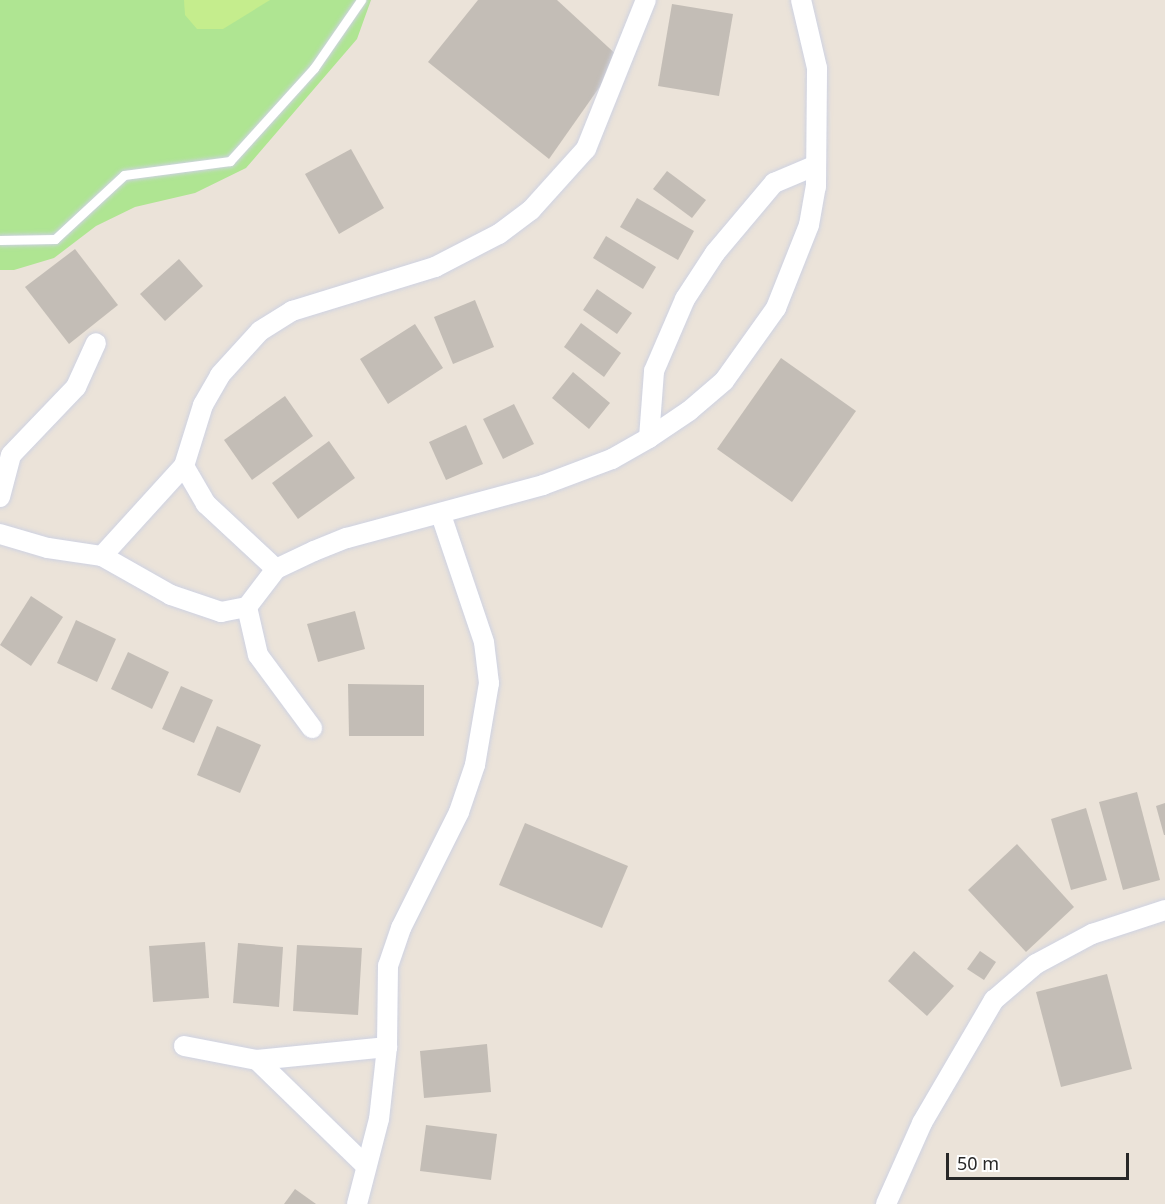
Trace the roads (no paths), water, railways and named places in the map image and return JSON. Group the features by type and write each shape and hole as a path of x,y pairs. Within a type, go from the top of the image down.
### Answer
{"street":[{"path":"102,556 184,466 208,395 234,356 260,331 292,311 435,267 500,234 556,185 586,149 646,0"},
{"path":"0,534 48,548 102,556 198,607 221,612 247,607 276,569 347,538 441,515 553,481 612,459 649,438 689,411 724,381 776,308 809,225 816,187 814,166 817,68 801,0"},
{"path":"649,438 654,371 685,299 715,253 774,183 814,166"},
{"path":"0,497 11,455 76,387 96,343"},
{"path":"184,466 206,504 276,569"},
{"path":"357,1204 385,1087 388,966 432,860 459,812 475,765 489,683 484,642 441,515"},
{"path":"247,607 258,655 312,728"},
{"path":"886,1204 922,1123 994,1000 1036,964 1092,934 1165,910"},
{"path":"183,1046 257,1060 387,1047"},
{"path":"257,1060 366,1166"}],"lane":[{"path":"0,240 55,239 124,176 230,161 314,68 361,0"}]}
